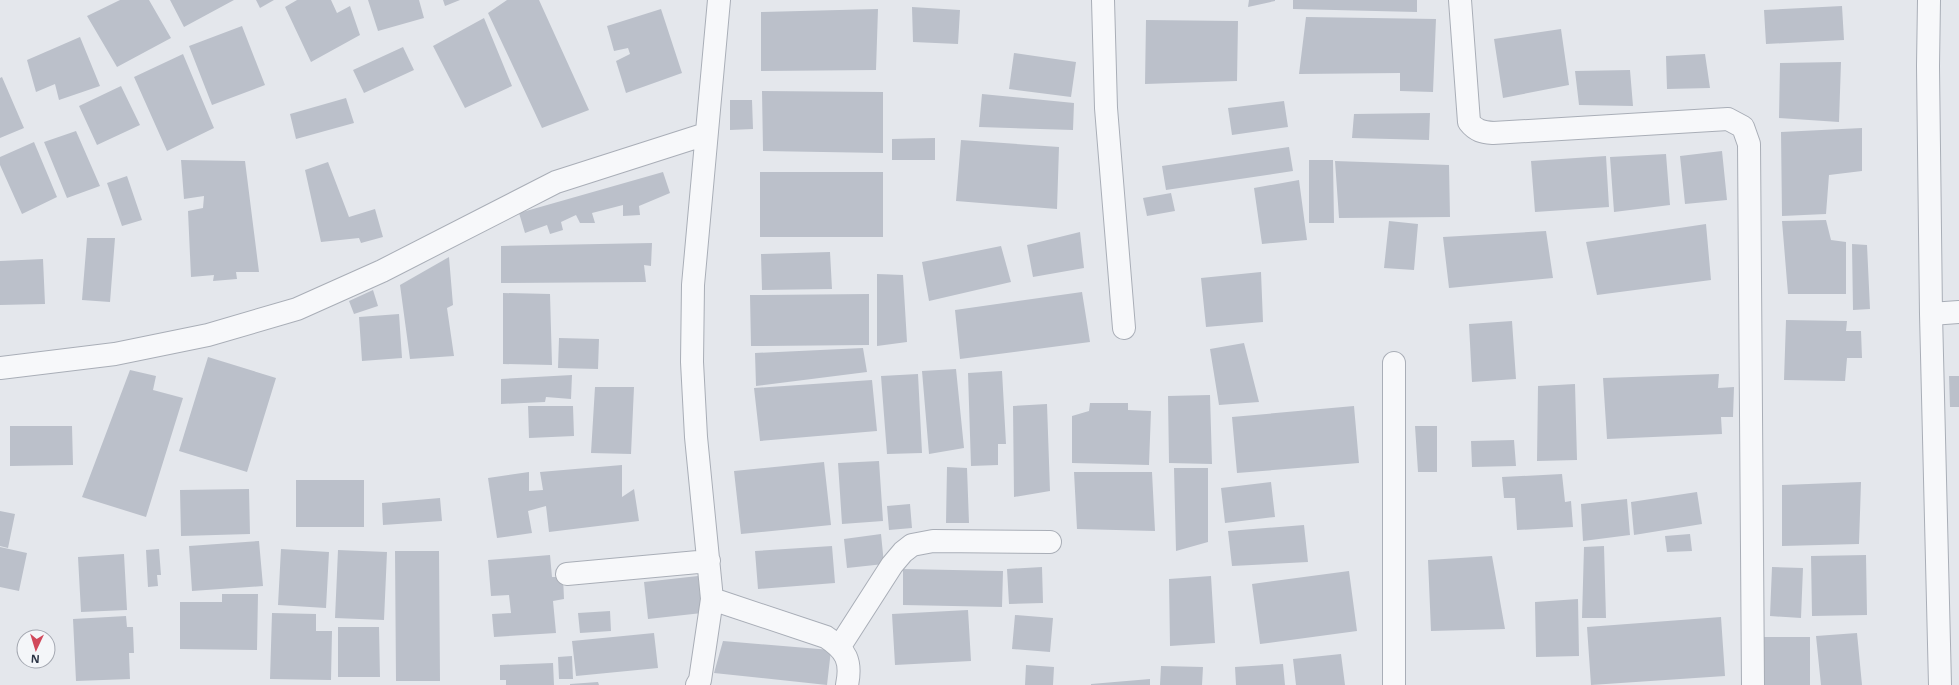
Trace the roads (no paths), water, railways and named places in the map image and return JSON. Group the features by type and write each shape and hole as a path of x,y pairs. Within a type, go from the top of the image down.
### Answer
{"street":[{"path":"697,685 700,680 712,599 696,438 692,362 693,285 719,0"},
{"path":"1103,0 1106,108 1124,328"},
{"path":"1460,0 1469,122 1474,128 1481,132 1493,133 1728,119 1743,127 1749,144 1753,685"},
{"path":"1929,0 1928,66 1931,314 1940,685"},
{"path":"0,368 115,354 208,335 297,309 382,271 556,182 706,134"},
{"path":"1931,314 1959,312"},
{"path":"1394,363 1394,685"},
{"path":"840,646 892,565 903,552 912,545 933,541 1050,542"},
{"path":"567,574 709,561"},
{"path":"712,599 826,637 840,646 848,660 850,672 848,685"}]}
